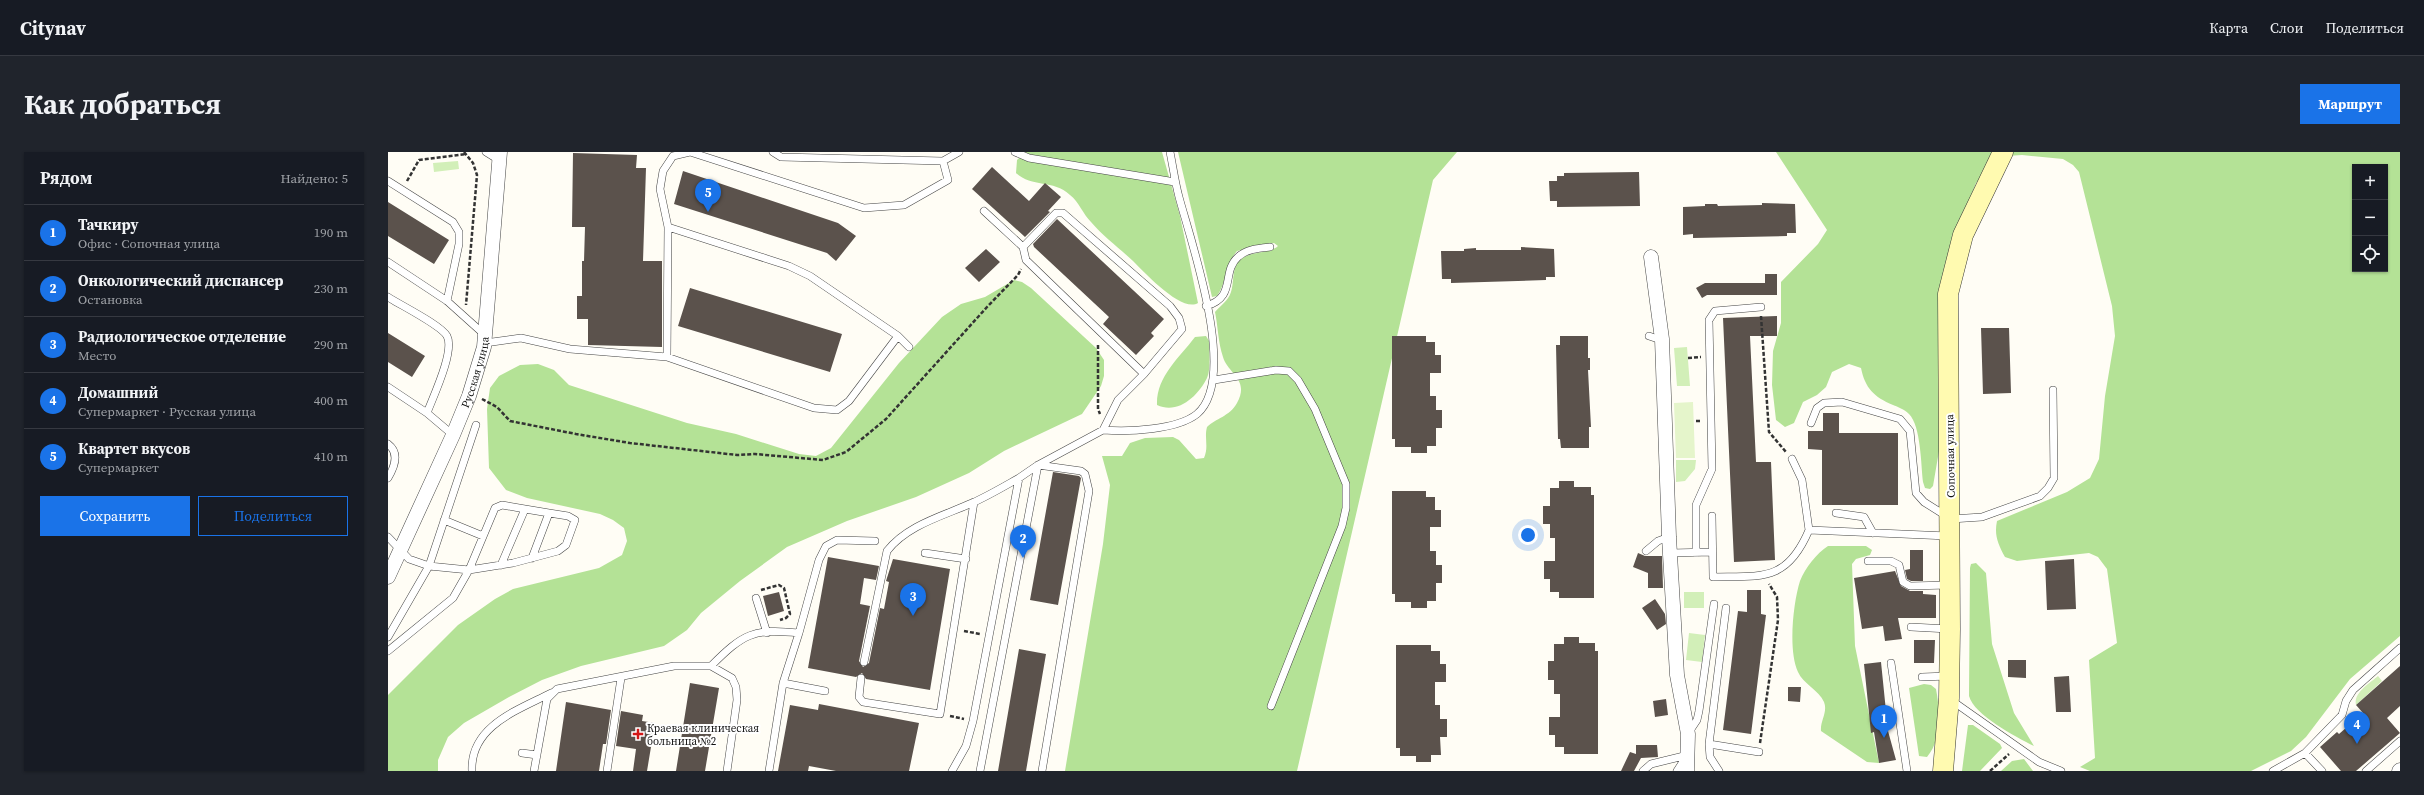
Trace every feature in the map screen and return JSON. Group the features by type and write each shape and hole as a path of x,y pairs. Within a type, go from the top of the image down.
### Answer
{"main road":[{"name":"Сопочная улица","path":"1943,771 1949,698 1950,629 1951,527 1948,294 1963,235 2003,152"}],"street":[{"name":"Русская улица","path":"388,577 391,562 401,552 469,396 485,340 500,156"},
{"path":"1651,257 1663,345 1669,537 1677,675 1688,734 1687,771"}],"lane":[{"path":"486,152 500,156"},
{"path":"667,357 668,227 660,189 663,171 673,156 690,152 864,208 904,205 948,180 943,161"},
{"path":"773,152 782,157 943,161 959,152"},
{"path":"1015,152 1029,158 1175,182"},
{"path":"864,662 887,551 905,532 974,502 1103,430 1150,430 1190,419 1205,404 1214,380 1213,342 1196,256 1175,182 1170,152"},
{"path":"388,181 453,222 459,232 459,244 447,301"},
{"path":"984,211 1023,247 1026,260 1144,374"},
{"path":"1023,247 1051,217 1063,212 1170,306 1179,318 1182,329 1144,374 1118,400 1103,430"},
{"path":"668,227 789,266 810,276 898,336 910,347"},
{"path":"1206,306 1222,297 1230,271 1238,257 1252,250 1270,247"},
{"path":"388,262 447,301 485,340 521,338 570,350 667,357 814,408 837,410 849,401 898,336"},
{"path":"388,297 440,329 447,336 450,346 448,357 427,413"},
{"path":"1696,553 1696,505 1712,469 1709,320 1715,311 1723,309 1761,307"},
{"path":"1649,336 1661,338 1663,345"},
{"path":"1214,380 1276,370 1289,371 1298,380 1315,409 1346,484 1346,508 1342,526 1271,706"},
{"path":"388,387 427,413 453,435"},
{"path":"1809,530 1873,533 1951,527 2040,496 2048,488 2054,478 2053,390"},
{"path":"1811,424 1817,408 1824,403 1842,402 1900,419 1910,431 1916,493 1951,527"},
{"path":"388,637 429,566 476,425"},
{"path":"388,444 395,454 394,469 388,478"},
{"path":"1712,516 1713,577 1764,576 1779,570 1792,561 1803,545 1809,530 1802,480 1792,459"},
{"path":"980,771 1038,465"},
{"path":"1038,465 1081,471 1085,474 1089,491 1042,771"},
{"path":"952,771 966,746 973,721 1018,478"},
{"path":"861,678 859,697 862,702 940,714 966,560 974,502"},
{"path":"388,537 409,560 429,566 469,570 501,565 558,551 566,545 575,520 568,516 502,505 495,508 469,570 453,598 388,651"},
{"path":"501,565 525,509"},
{"path":"532,558 549,513"},
{"path":"1836,513 1864,517 1873,533"},
{"path":"444,520 483,536"},
{"path":"1646,551 1658,541 1669,537"},
{"path":"769,771 782,683 799,634 812,580 819,560 826,546 837,540 875,542"},
{"path":"1671,553 1712,552"},
{"path":"925,553 966,560"},
{"path":"1868,561 1891,561 1899,565 1903,582 1910,586 1950,585"},
{"path":"756,598 765,629"},
{"path":"1688,734 1697,720 1699,711 1714,604"},
{"path":"1718,771 1710,758 1709,744 1726,608"},
{"path":"1911,628 1950,629"},
{"path":"711,666 735,642 747,635 765,629 799,634"},
{"path":"2273,771 2305,753 2342,715 2346,701 2352,690 2400,648"},
{"path":"1891,663 1907,771"},
{"path":"472,771 473,750 484,734 501,718 557,690 674,666 695,664 711,666 732,678 736,687 737,700 727,771"},
{"path":"1922,677 1949,676"},
{"path":"607,771 621,678"},
{"path":"782,683 825,691"},
{"path":"534,771 546,704 551,693"},
{"path":"1949,698 2039,762 2061,771"},
{"path":"2366,771 2400,741"},
{"path":"1709,744 1759,752"},
{"path":"522,753 536,755"},
{"path":"2305,753 2322,771"},
{"path":"1643,771 1650,764 1688,755"},
{"path":"1677,771 1688,755"}],"path":[{"path":"402,190 419,160 466,154"},
{"path":"469,396 484,399 497,407 510,421 560,431 630,443 718,454 755,454 823,460 846,452 886,419 987,307 1018,275 1026,260"},
{"path":"1761,307 1768,432 1792,459"},
{"path":"1098,330 1098,409 1101,416 1108,420"},
{"path":"1759,752 1778,620 1777,597 1764,576"},
{"path":"756,598 755,592 779,585 784,588 789,606 788,616 765,629"},
{"path":"954,630 989,635"},
{"path":"940,714 973,721"},
{"path":"1990,771 2017,746"}],"green space":[{"path":"1025,152 1162,152 1180,216 1198,303 1191,305 1183,302 1164,290 1101,232 1088,219 1073,198 1063,190 1050,185 1029,181 1016,173 1017,160"},
{"path":"1178,152 1457,152 1433,180 1297,771 1065,771 1103,544 1110,485 1102,456 1122,456 1130,443 1145,438 1173,437 1179,440 1196,459 1204,458 1206,450 1207,427 1234,408 1240,395 1241,388 1240,382 1229,368 1223,357 1215,312 1230,295 1235,269 1238,262 1242,258 1252,254 1269,251 1278,246 1274,243 1237,251 1230,262 1220,291 1217,296 1212,297"},
{"path":"1776,152 2400,152 2400,636 2350,679 2306,737 2291,751 2251,771 2090,771 2080,767 2095,758 2089,660 2117,643 2107,569 2098,557 2089,553 2017,561 2005,557 1996,535 1997,521 2067,492 2090,478 2099,459 2105,396 2115,336 2112,306 2079,172 2073,165 2063,159 2022,155 2007,156 1999,159 1976,183 1954,239 1938,304 1942,394 1939,451 1933,486 1930,489 1925,488 1923,482 1918,436 1913,420 1909,414 1901,408 1886,402 1871,391 1865,381 1861,368 1849,364 1832,372 1826,387 1817,395 1803,402 1794,423 1785,427 1776,420 1772,385 1773,351 1781,323 1781,282 1818,244 1827,230"},
{"path":"458,161 459,169 434,172 433,163"},
{"path":"1014,280 1022,282 1031,288 1096,348 1104,360 1104,376 1101,386 1082,414 1004,451 969,473 916,497 847,521 787,547 740,581 701,613 687,630 664,646 581,666 542,680 509,697 464,723 448,737 438,760 438,771 388,771 388,695 458,625 495,599 513,589 599,568 622,555 627,541 624,528 613,520 600,514 527,498 506,490 489,468 487,409 490,388 499,376 520,365 538,364 554,370 569,385 687,423 736,434 799,454 816,456 831,448 899,363 942,317 961,304 985,297"},
{"path":"1206,336 1209,341 1209,365 1207,378 1203,385 1193,397 1180,406 1172,408 1157,405 1160,386 1170,368 1195,337"},
{"path":"1687,347 1690,386 1677,386 1674,348"},
{"path":"1693,402 1695,458 1676,458 1674,403"},
{"path":"1676,460 1696,460 1695,469 1685,481 1676,482"},
{"path":"1828,546 1866,546 1872,550 1870,555 1856,559 1852,564 1855,646 1879,763 1867,762 1821,731 1825,713 1824,702 1819,694 1800,676 1795,663 1792,640 1797,590 1805,571 1812,561"},
{"path":"1976,563 1986,573 1992,644 2014,713 2034,746 1987,718 1972,703 1969,696 1970,568 1971,564"},
{"path":"1684,592 1704,592 1704,608 1684,608"},
{"path":"1689,633 1705,635 1702,662 1686,660"},
{"path":"2378,676 2382,681 2356,705 2357,696 2360,692"},
{"path":"1924,684 1931,685 1936,689 1939,715 1939,724 1935,742 1927,757 1919,756 1909,688"},
{"path":"1968,725 1973,725 2000,744 2002,748 1980,771 1962,771"},
{"path":"2024,759 2033,771 2001,771 2012,761"}],"building":[{"path":"573,153 637,155 636,168 646,168 643,261 662,261 662,347 588,345 588,319 577,319 577,296 582,296 582,261 584,261 585,227 572,227"},
{"path":"992,167 1029,201 1045,183 1061,197 1048,211 1050,212 1025,237 972,189"},
{"path":"683,171 838,223 856,236 836,261 827,253 674,204"},
{"path":"1639,172 1640,206 1557,207 1557,201 1550,201 1549,181 1557,181 1557,176 1564,176 1564,173"},
{"path":"388,202 449,240 434,264 388,236"},
{"path":"1762,203 1795,204 1796,233 1787,233 1787,236 1693,238 1693,234 1683,235 1683,207 1705,206 1705,204 1717,204 1718,206 1762,205"},
{"path":"1057,219 1164,319 1151,333 1154,336 1136,355 1103,324 1109,317 1034,247 1033,244"},
{"path":"1521,247 1554,249 1555,277 1546,277 1546,280 1451,283 1451,279 1442,279 1441,251 1464,251 1464,249 1476,248 1476,250 1521,250"},
{"path":"986,249 1000,262 979,282 965,268"},
{"path":"1765,274 1777,274 1777,295 1707,295 1702,298 1696,288 1705,283 1765,283"},
{"path":"690,288 842,334 830,372 678,326"},
{"path":"1777,316 1777,336 1750,336 1756,462 1771,462 1775,560 1734,562 1723,318"},
{"path":"1981,328 2009,328 2011,393 1983,394"},
{"path":"388,333 425,356 412,377 388,362"},
{"path":"1392,336 1426,336 1426,342 1435,342 1435,355 1441,355 1441,373 1430,373 1430,396 1436,396 1436,410 1442,410 1442,428 1436,428 1436,446 1427,446 1427,453 1411,453 1411,447 1395,447 1395,439 1392,439"},
{"path":"1560,336 1588,336 1588,358 1590,358 1590,370 1588,370 1591,427 1589,427 1589,448 1561,448 1560,439 1558,439 1556,345 1560,345"},
{"path":"1823,413 1839,413 1839,433 1898,433 1898,505 1822,505 1822,450 1808,449 1808,431 1823,431"},
{"path":"1053,472 1079,476 1081,478 1058,605 1030,600"},
{"path":"1559,481 1574,481 1574,487 1591,487 1591,495 1594,495 1594,598 1559,598 1559,592 1550,592 1550,579 1544,579 1544,561 1555,561 1555,538 1550,538 1550,524 1543,524 1543,506 1550,506 1550,488 1559,488"},
{"path":"1392,491 1426,491 1426,497 1435,497 1435,510 1441,510 1441,527 1430,527 1430,551 1436,551 1436,565 1442,565 1442,583 1436,583 1436,601 1427,601 1427,608 1411,608 1411,602 1395,602 1395,594 1392,594"},
{"path":"1910,550 1923,550 1923,581 1911,581 1907,579 1905,570 1910,569"},
{"path":"1638,553 1645,556 1662,556 1663,588 1648,588 1648,573 1633,567"},
{"path":"828,557 879,566 876,580 864,578 860,604 870,606 859,661 863,667 869,663 880,608 884,609 889,582 886,581 893,559 950,569 930,690 866,679 862,673 856,677 808,668"},
{"path":"2074,559 2076,609 2047,610 2045,561"},
{"path":"1895,571 1901,586 1910,591 1923,591 1923,594 1936,595 1936,618 1898,618 1902,639 1885,641 1883,626 1862,629 1854,578"},
{"path":"1747,590 1761,590 1761,614 1766,615 1751,734 1723,730 1738,611 1747,612"},
{"path":"779,592 784,611 768,616 763,596"},
{"path":"1655,599 1665,614 1666,624 1657,630 1642,608"},
{"path":"1564,637 1579,637 1579,643 1595,643 1595,651 1598,651 1598,754 1564,754 1564,747 1555,747 1555,735 1549,735 1549,717 1560,717 1560,694 1554,694 1554,680 1548,680 1548,661 1554,661 1554,644 1564,644"},
{"path":"1914,640 1935,640 1934,663 1914,663"},
{"path":"1396,645 1431,645 1431,651 1440,651 1440,664 1446,664 1446,682 1435,682 1435,705 1440,705 1440,719 1447,719 1447,737 1440,737 1441,755 1431,755 1431,762 1416,762 1416,756 1400,756 1400,748 1396,748"},
{"path":"1019,649 1046,654 1026,771 998,771"},
{"path":"2008,660 2026,660 2026,678 2008,677"},
{"path":"1881,662 1888,731 1896,760 1879,763 1874,732 1871,733 1864,664"},
{"path":"2400,666 2400,706 2387,718 2400,733 2356,771 2341,771 2320,747 2337,732 2339,734 2363,713 2356,705"},
{"path":"2069,676 2071,712 2056,712 2054,677"},
{"path":"690,683 719,688 705,771 676,771"},
{"path":"1788,687 1801,687 1800,702 1788,701"},
{"path":"1666,699 1668,715 1655,717 1653,701"},
{"path":"566,702 611,710 606,744 603,744 599,771 556,771"},
{"path":"819,704 919,723 909,771 836,771 809,766 808,771 778,771 790,705 818,710"},
{"path":"621,711 643,715 642,721 655,723 647,771 633,771 636,749 616,746"},
{"path":"1636,745 1657,745 1658,757 1641,758 1634,771 1621,771 1630,752 1636,754"}],"place":[{"name":"Квартет вкусов","path":"708,212"},
{"name":"Онкологический диспансер","path":"1023,558"},
{"name":"Радиологическое отделение","path":"913,616"},
{"name":"Краевая клиническая больница №2","path":"638,734"},
{"name":"Тачкиру","path":"1884,738"},
{"name":"Домашний","path":"2357,744"}]}
